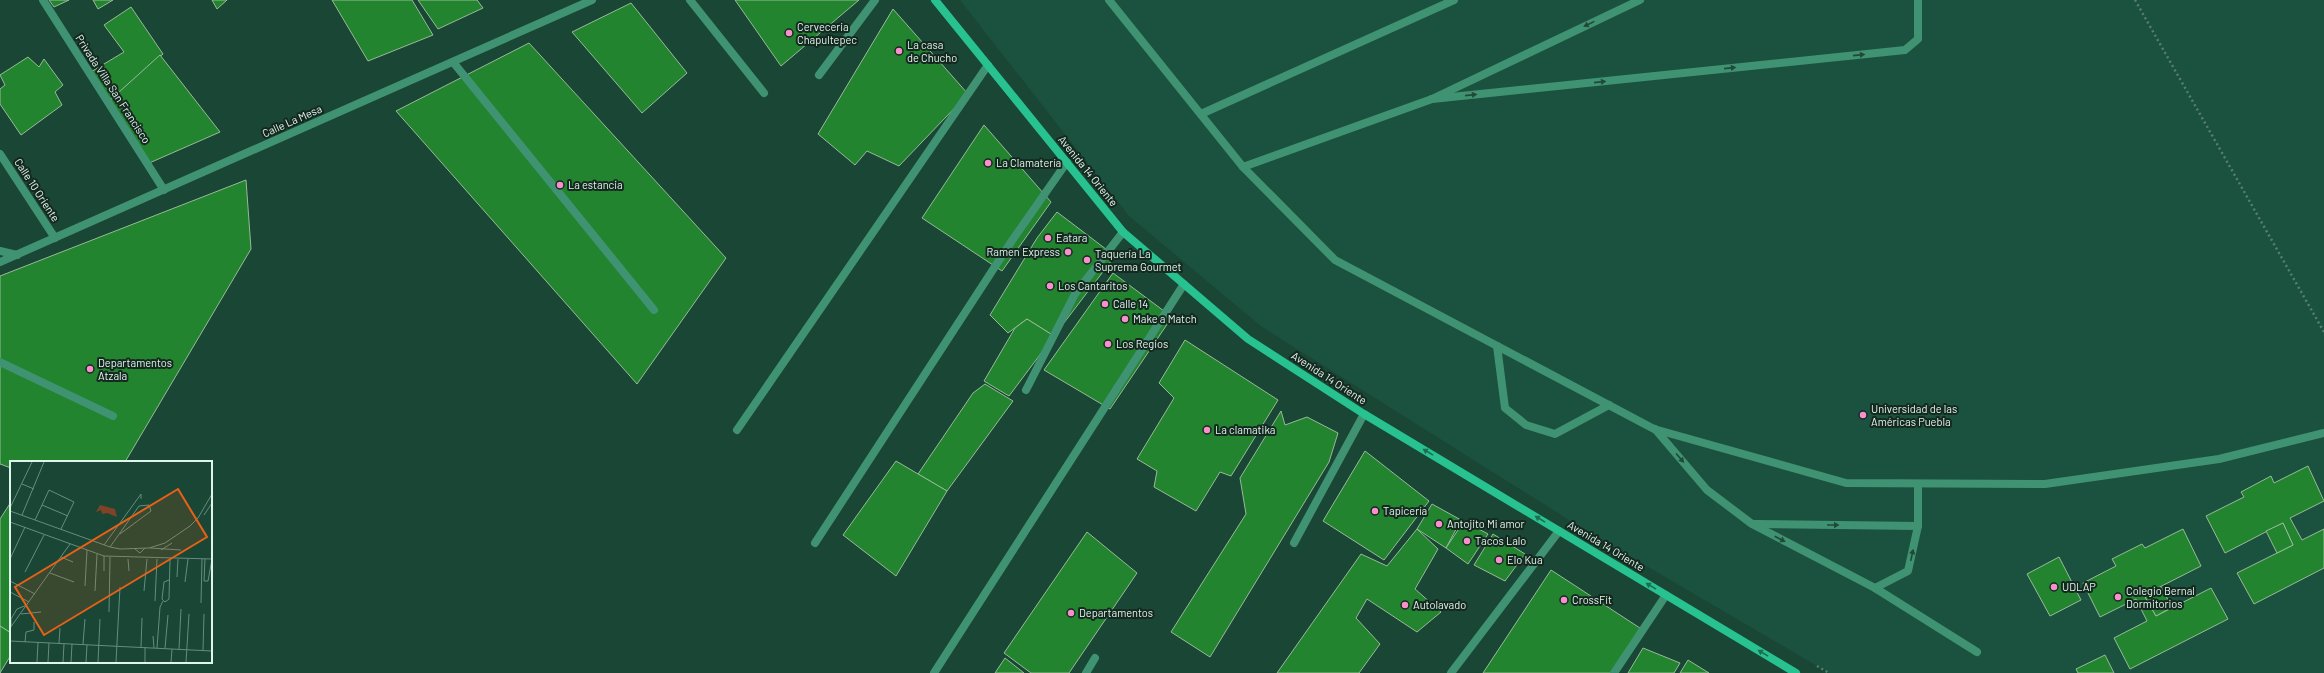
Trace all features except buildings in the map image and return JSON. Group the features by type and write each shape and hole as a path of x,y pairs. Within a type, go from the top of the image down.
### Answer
{"main road":[{"name":"Avenida 14 Oriente","path":"935,0 1123,232 1248,339 1364,414 1796,673"}],"street":[{"name":"Privada Villa San Francisco","path":"43,0 164,190"},
{"name":"Calle La Mesa","path":"0,262 592,0"},
{"path":"690,0 764,93"},
{"path":"819,74 875,0"},
{"path":"1109,0 1243,167 1335,260 1654,429 1846,483 1918,484 2045,484 2219,459 2324,433"},
{"path":"1201,114 1454,0"},
{"path":"1243,167 1432,99 1640,0"},
{"path":"1432,99 1905,50 1918,39 1918,0"},
{"path":"453,62 654,310"},
{"path":"738,430 988,65"},
{"name":"Calle 10 Oriente","path":"0,154 55,238"},
{"path":"815,543 1011,242 1067,162"},
{"path":"1026,390 1075,294 1123,232"},
{"path":"0,251 16,255"},
{"path":"934,673 1184,284"},
{"path":"1497,346 1505,408 1526,425 1555,434 1609,405"},
{"path":"0,362 113,416"},
{"path":"1294,543 1364,414"},
{"path":"1654,429 1707,490 1752,524 1875,588 1977,652"},
{"path":"1875,588 1908,571 1918,526 1918,484"},
{"path":"1752,524 1918,526"},
{"path":"1451,673 1559,530"},
{"path":"1614,673 1666,595"},
{"path":"1086,673 1095,658"}],"path":[{"path":"2135,0 2324,332"},
{"path":"1816,665 1829,673"}],"shaded area":[{"name":"Universidad de las Américas Puebla","path":"960,0 2324,0 2324,673 1829,673 1585,530 1262,327 1129,216"}],"place":[{"name":"Cerveceria Chapultepec","path":"789,33"},
{"name":"La casa de Chucho","path":"899,51"},
{"name":"La Clamatería","path":"988,163"},
{"name":"La estancia","path":"560,185"},
{"name":"Eatara","path":"1048,238"},
{"name":"Ramen Express","path":"1068,252"},
{"name":"Taquería La Suprema Gourmet","path":"1087,260"},
{"name":"Los Cantaritos","path":"1050,286"},
{"name":"Calle 14","path":"1105,304"},
{"name":"Make a Match","path":"1125,319"},
{"name":"Los Regios","path":"1108,344"},
{"name":"Departamentos Atzala","path":"90,369"},
{"name":"Universidad de las Américas Puebla","path":"1863,415"},
{"name":"La clamatika","path":"1207,430"},
{"name":"Tapicería","path":"1375,511"},
{"name":"Antojito Mi amor","path":"1439,524"},
{"name":"Tacos Lalo","path":"1467,541"},
{"name":"Elo Kua","path":"1499,560"},
{"name":"UDLAP","path":"2054,587"},
{"name":"Colegio Bernal Dormitorios","path":"2118,597"},
{"name":"CrossFit","path":"1564,600"},
{"name":"Autolavado","path":"1405,605"},
{"name":"Departamentos","path":"1071,613"}]}
